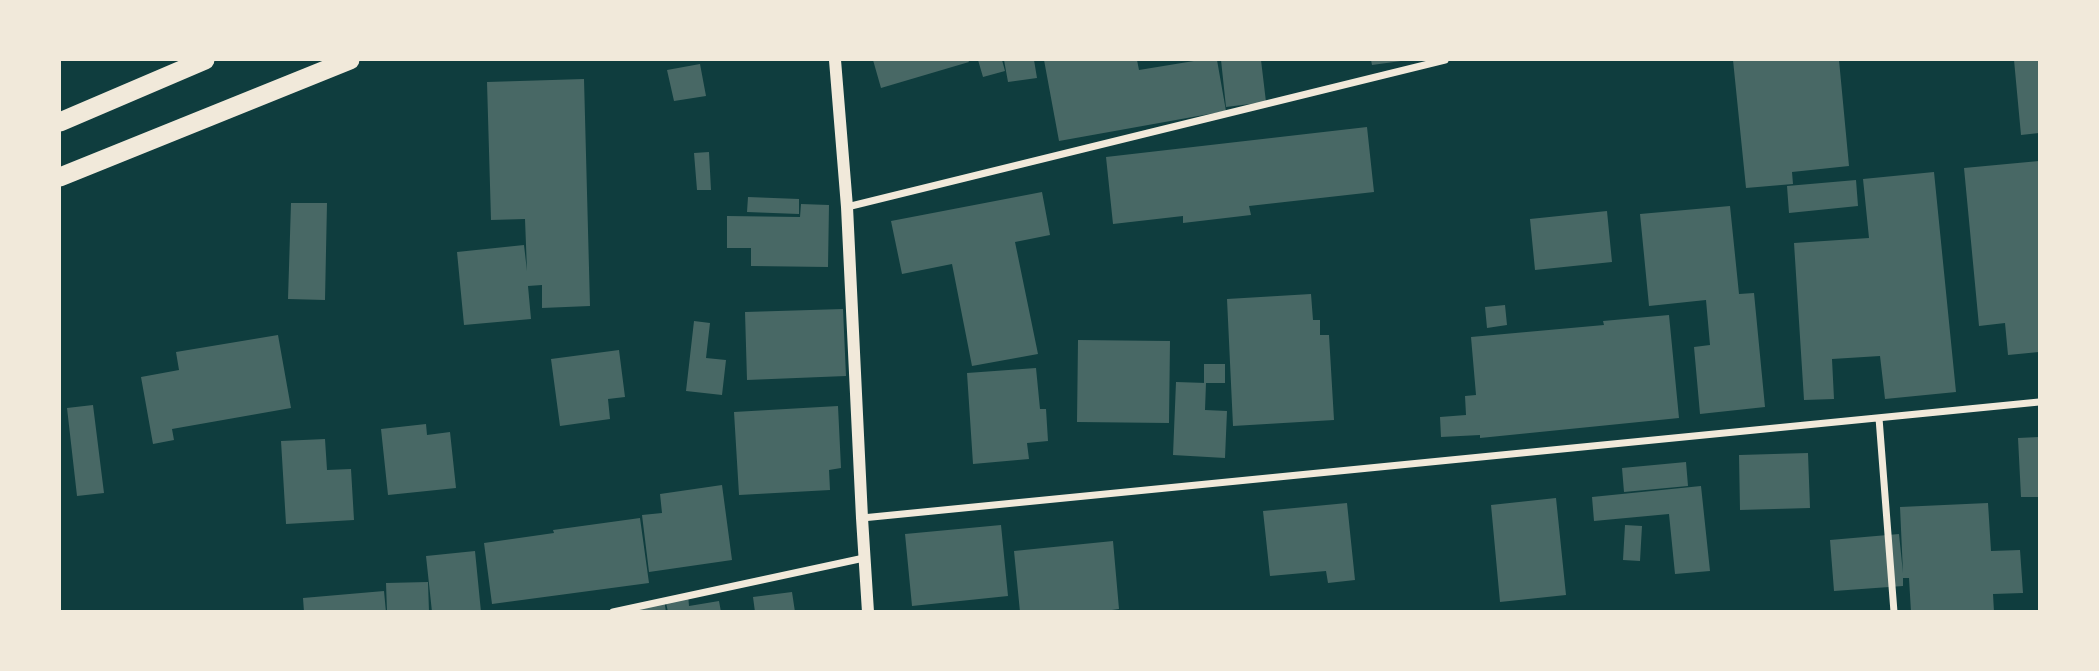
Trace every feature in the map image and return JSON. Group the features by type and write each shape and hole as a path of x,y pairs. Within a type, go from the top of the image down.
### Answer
{"highway":[{"path":"60,122 205,60"},
{"path":"60,177 350,60"}],"street":[{"path":"835,60 847,207 868,611"},
{"path":"847,207 1446,60"},
{"path":"862,518 2039,402"},
{"path":"1879,418 1894,611"},
{"path":"613,611 864,558"}],"building":[{"path":"873,60 968,60 969,62 881,88"},
{"path":"978,60 1002,60 1005,71 983,77"},
{"path":"1004,60 1034,60 1037,78 1008,82"},
{"path":"1044,60 1137,60 1139,70 1200,60 1217,60 1226,111 1059,141"},
{"path":"1221,60 1261,60 1266,102 1226,107"},
{"path":"1371,60 1401,60 1401,61 1372,65"},
{"path":"1733,60 1839,60 1849,166 1792,172 1793,184 1746,188"},
{"path":"2014,60 2039,60 2039,133 2021,135"},
{"path":"700,64 706,96 674,101 667,70"},
{"path":"584,79 590,306 542,308 542,285 528,286 531,319 464,325 457,252 524,245 527,271 525,219 491,220 487,82"},
{"path":"1367,127 1374,192 1249,206 1251,215 1183,223 1183,216 1113,224 1106,157"},
{"path":"709,152 711,190 697,190 694,153"},
{"path":"2039,161 2039,352 2008,355 2005,323 1979,326 1964,168"},
{"path":"1934,172 1956,392 1885,399 1880,356 1832,359 1834,399 1804,400 1794,243 1869,238 1863,179"},
{"path":"1856,180 1858,206 1789,213 1787,186"},
{"path":"1042,192 1050,235 1015,242 1038,354 972,366 952,264 902,274 891,221"},
{"path":"748,197 799,199 799,214 747,212"},
{"path":"291,203 327,203 325,300 288,299"},
{"path":"801,204 829,205 828,267 751,266 751,248 727,248 727,216 800,217"},
{"path":"1730,206 1739,294 1754,293 1765,407 1700,414 1694,347 1710,345 1706,300 1649,306 1640,214"},
{"path":"1607,211 1612,262 1535,270 1530,219"},
{"path":"1311,294 1313,320 1320,320 1320,335 1329,335 1334,420 1233,426 1227,299"},
{"path":"1505,305 1507,325 1487,328 1485,307"},
{"path":"843,309 846,376 747,380 745,312"},
{"path":"1669,315 1679,418 1480,438 1480,435 1441,437 1440,417 1466,415 1465,396 1476,395 1471,337 1604,325 1603,321"},
{"path":"694,321 710,323 706,358 726,360 722,395 686,391"},
{"path":"278,335 291,408 172,429 174,440 153,444 141,377 179,370 176,352"},
{"path":"1078,340 1170,341 1169,423 1077,422"},
{"path":"619,350 625,397 608,399 610,419 560,426 551,359"},
{"path":"1204,364 1225,364 1225,383 1204,383"},
{"path":"1036,368 1040,409 1046,409 1048,441 1027,443 1029,459 973,464 967,373"},
{"path":"1176,382 1206,383 1205,410 1227,411 1225,458 1173,455"},
{"path":"93,405 104,493 77,496 67,408"},
{"path":"838,406 841,468 829,470 830,490 739,495 734,412"},
{"path":"426,424 427,435 450,432 456,488 388,495 381,429"},
{"path":"2039,437 2039,497 2021,497 2018,438"},
{"path":"325,439 327,470 351,469 354,520 286,524 281,441"},
{"path":"1808,453 1810,508 1740,510 1739,455"},
{"path":"1686,462 1688,486 1624,492 1622,468"},
{"path":"722,485 732,560 649,572 642,515 662,513 660,494"},
{"path":"1701,486 1710,571 1675,574 1669,514 1594,521 1592,497"},
{"path":"1556,498 1566,595 1500,602 1491,505"},
{"path":"1347,503 1355,580 1328,583 1326,571 1270,576 1263,511"},
{"path":"1988,503 1991,551 2020,550 2023,593 1993,594 1994,612 1911,612 1909,578 1903,578 1903,586 1834,591 1830,540 1899,534 1903,573 1900,507"},
{"path":"640,518 649,583 492,604 484,543"},
{"path":"1001,525 1008,596 912,606 905,534"},
{"path":"1625,525 1642,526 1640,561 1623,560"},
{"path":"1113,541 1119,609 1098,612 1020,612 1014,551"},
{"path":"475,551 481,612 432,612 426,556"},
{"path":"428,582 429,612 387,612 386,583"},
{"path":"384,591 386,612 304,612 303,598"},
{"path":"792,592 795,612 755,612 753,597"},
{"path":"688,594 689,606 719,601 721,612 668,612 665,598"},
{"path":"664,599 666,612 637,612 636,605"}]}
